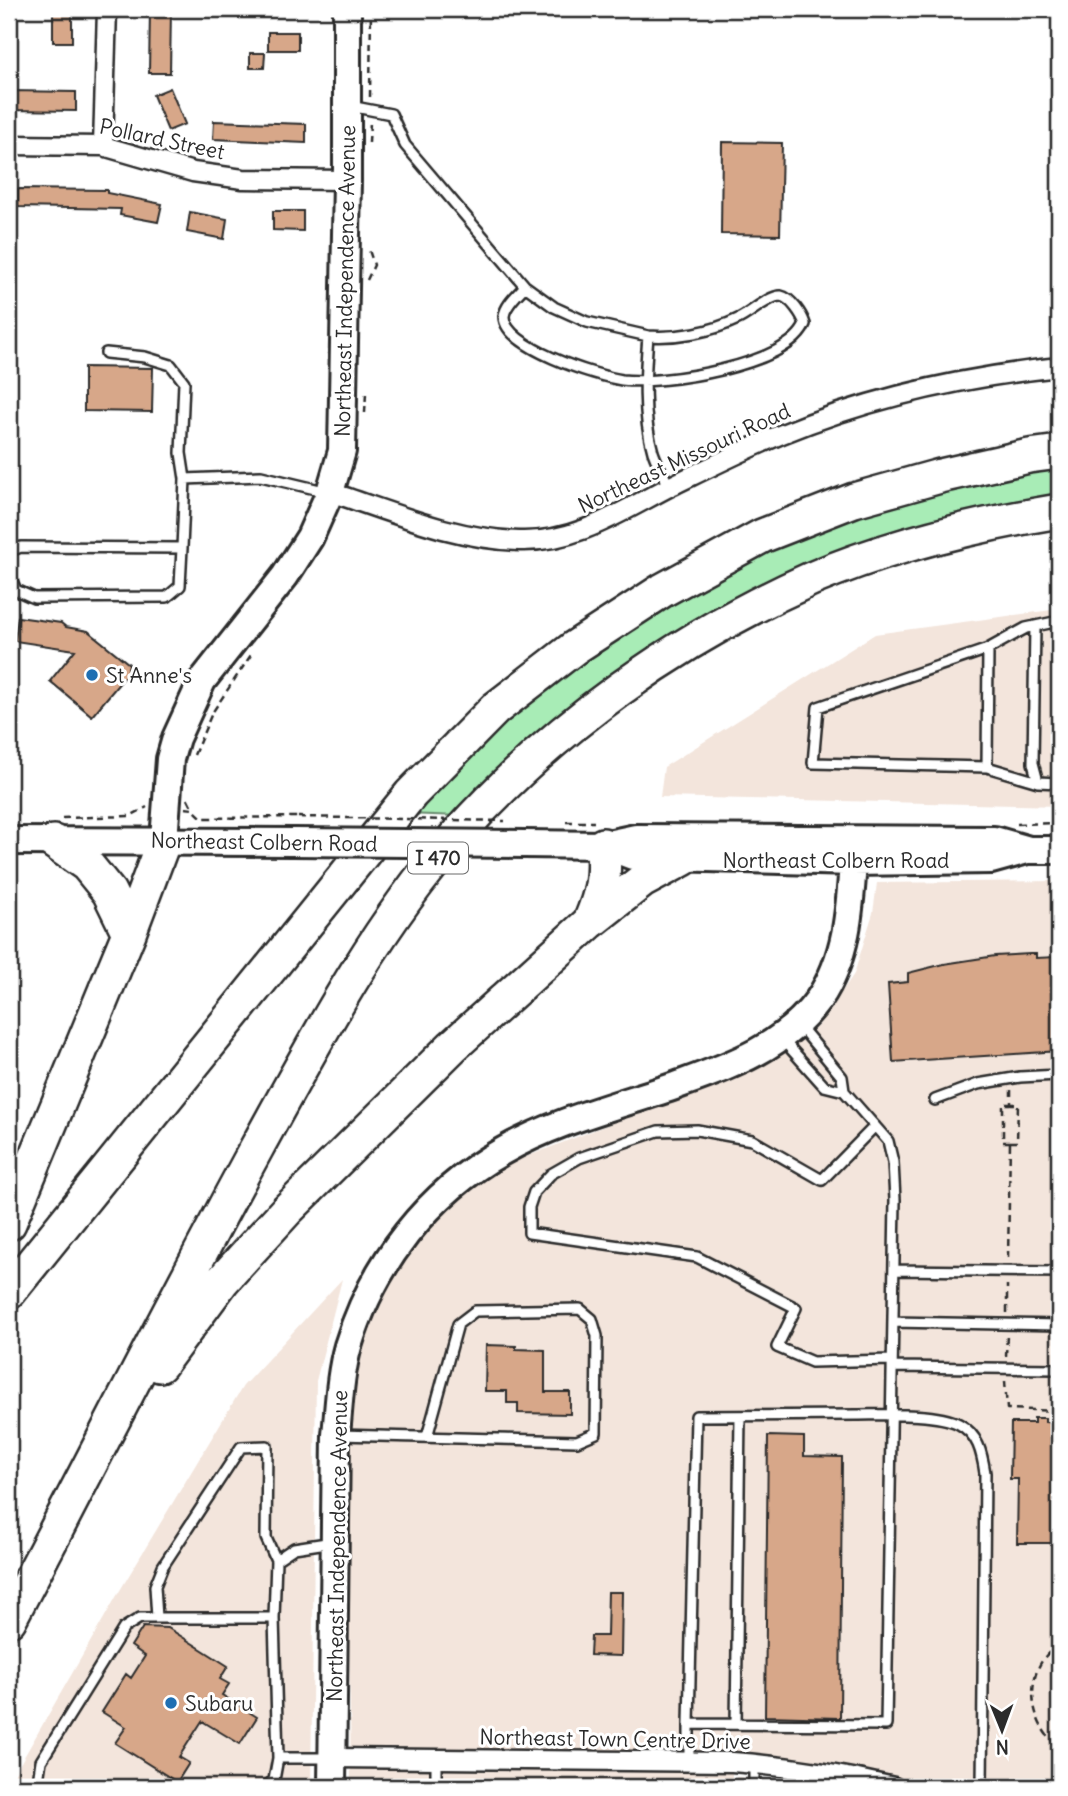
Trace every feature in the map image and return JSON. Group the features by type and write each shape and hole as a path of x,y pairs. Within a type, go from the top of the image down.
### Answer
{"highway":[{"name":"I 470","path":"9,1292 411,794 495,709 574,648 663,590 762,536 866,496 952,473 1059,452"},
{"name":"I 470","path":"9,1620 218,1220 345,991 411,891 455,838 504,786 593,707 665,658 731,619 813,579 904,546 998,522 1059,511"},
{"path":"9,1223 129,933 164,840"},
{"path":"54,842 87,865 109,892 129,933"},
{"path":"590,922 602,893 603,845"},
{"path":"78,1490 172,1347 223,1280 277,1220 453,1046 590,922 642,881 683,859"}],"street":[{"path":"103,146 107,9"},
{"name":"Northeast Independence Avenue","path":"164,840 170,759 176,738 202,681 285,576 310,537 330,492 342,451 347,9"},
{"name":"Pollard Street","path":"9,145 103,146 193,172 243,179 347,180"},
{"name":"Northeast Missouri Road","path":"330,492 457,535 520,541 554,539 589,529 783,434 860,407 901,395 985,377 1059,367"},
{"name":"Northeast Colbern Road","path":"9,841 164,840 296,830 519,833 603,845 633,856 853,862 991,860 1029,849"},
{"name":"Northeast Colbern Road","path":"603,845 636,838 994,840 1029,849 1059,850"},
{"name":"Northeast Independence Avenue","path":"332,1787 336,1435 340,1386 348,1347 362,1308 380,1273 404,1236 434,1202 502,1151 541,1132 755,1055 789,1031 818,1000 833,975 845,941 853,862"},
{"name":"Northeast Town Centre Drive","path":"333,1758 754,1764 834,1773 894,1787"}],"lane":[{"path":"348,106 391,114 405,145 525,286 554,307 587,322 648,336 696,333 738,319 781,296 802,316 805,324 797,337 761,358 705,375 622,380 570,365 513,335 506,326 504,316 506,308 525,286"},
{"path":"648,336 645,380 647,426 654,454 670,487"},
{"path":"106,353 145,356 172,365 184,382 181,453 185,479 182,548 180,586 167,597 34,598 16,590 9,574 10,551 21,547 182,548"},
{"path":"185,479 261,476 330,492"},
{"path":"1059,621 1026,628 988,649 818,707 813,763 987,766 1038,782 1059,783"},
{"path":"1035,626 1033,763 1038,782"},
{"path":"987,766 988,649"},
{"path":"789,1031 824,1086 844,1091"},
{"path":"689,1724 886,1725 895,1200 893,1162 888,1141 844,1091 842,1077 789,1031"},
{"path":"936,1100 978,1084 1020,1077 1059,1075"},
{"path":"875,1126 822,1180 752,1140 697,1130 658,1131 579,1158 551,1174 534,1192 529,1207 529,1233 697,1257 796,1308 777,1347 812,1362 1059,1369"},
{"path":"894,1270 1059,1272"},
{"path":"336,1435 577,1441 596,1433 597,1336 592,1319 580,1309 475,1311 458,1324 427,1437"},
{"path":"893,1322 1059,1325"},
{"path":"689,1762 696,1416 891,1415 945,1419 969,1431 981,1450 985,1473 982,1787"},
{"path":"736,1724 740,1416"},
{"path":"157,1618 155,1586 163,1566 241,1447 267,1446 266,1538 276,1560 274,1618 278,1758 274,1780 266,1787"},
{"path":"276,1560 294,1548 335,1542"},
{"path":"44,1787 38,1781 41,1761 124,1628 140,1618 274,1618"},
{"path":"278,1758 333,1758"},
{"path":"436,1759 436,1787"},
{"path":"754,1764 754,1787"}],"path":[{"path":"296,830 519,833"},
{"path":"1011,1090 1011,1104"},
{"path":"1003,1104 1018,1104 1017,1142 1010,1142 1003,1142 1003,1104"},
{"path":"1008,1267 1010,1142"},
{"path":"1007,1282 1007,1316"},
{"path":"1006,1363 1007,1333"},
{"path":"1005,1380 1007,1409 1059,1411"},
{"path":"1059,1646 1046,1653 1038,1666 1034,1697 1039,1723 1049,1739 1059,1747"}],"shaded area":[{"path":"1059,609 1059,806 660,797 664,767 875,634"},
{"path":"1059,881 1059,1787 898,1787 732,1763 732,1787 351,1787 346,1395 366,1312 436,1218 503,1166 747,1070 818,1026 854,974 873,913 877,883"},
{"path":"342,1279 316,1381 311,1787 9,1787 119,1592 243,1386"},
{"path":"736,1777 840,1787 736,1787"}],"green space":[{"path":"1059,462 1059,500 845,556 460,816 407,814 471,748 585,651 802,529"}],"building":[{"path":"53,9 72,9 72,42 53,42"},
{"path":"150,9 171,9 170,73 149,73"},
{"path":"268,32 298,32 298,50 268,50"},
{"path":"250,53 265,53 264,68 250,68"},
{"path":"170,88 185,124 168,131 153,95"},
{"path":"9,91 76,92 76,111 9,110"},
{"path":"214,121 306,124 306,143 213,139"},
{"path":"722,142 782,143 780,235 721,234"},
{"path":"18,189 107,190 107,193 162,204 158,222 120,215 121,209 18,207"},
{"path":"273,211 303,211 303,231 273,230"},
{"path":"190,212 227,219 224,239 187,232"},
{"path":"84,367 153,368 152,412 84,411"},
{"path":"18,617 61,623 66,627 88,631 129,664 127,674 92,716 50,681 75,650 15,641"},
{"path":"1036,954 1036,958 1057,957 1059,960 1059,1051 893,1062 888,984 908,982 908,973 944,964 995,956"},
{"path":"486,1345 545,1350 545,1392 570,1392 570,1414 518,1413 518,1403 507,1403 507,1391 485,1391"},
{"path":"1034,1418 1045,1418 1045,1422 1059,1423 1059,1543 1017,1543 1018,1479 1010,1479 1011,1423 1034,1423"},
{"path":"768,1436 804,1437 804,1456 842,1457 840,1718 765,1716"},
{"path":"608,1592 622,1592 621,1656 590,1655 591,1636 607,1636"},
{"name":"Subaru","path":"143,1627 168,1628 228,1666 220,1679 229,1684 222,1695 257,1717 240,1744 202,1721 179,1757 189,1763 177,1782 115,1743 126,1727 102,1712 126,1674 131,1678 145,1656 131,1646"}],"place":[{"name":"St Anne's","path":"92,675"},
{"name":"Subaru","path":"171,1703"}]}
